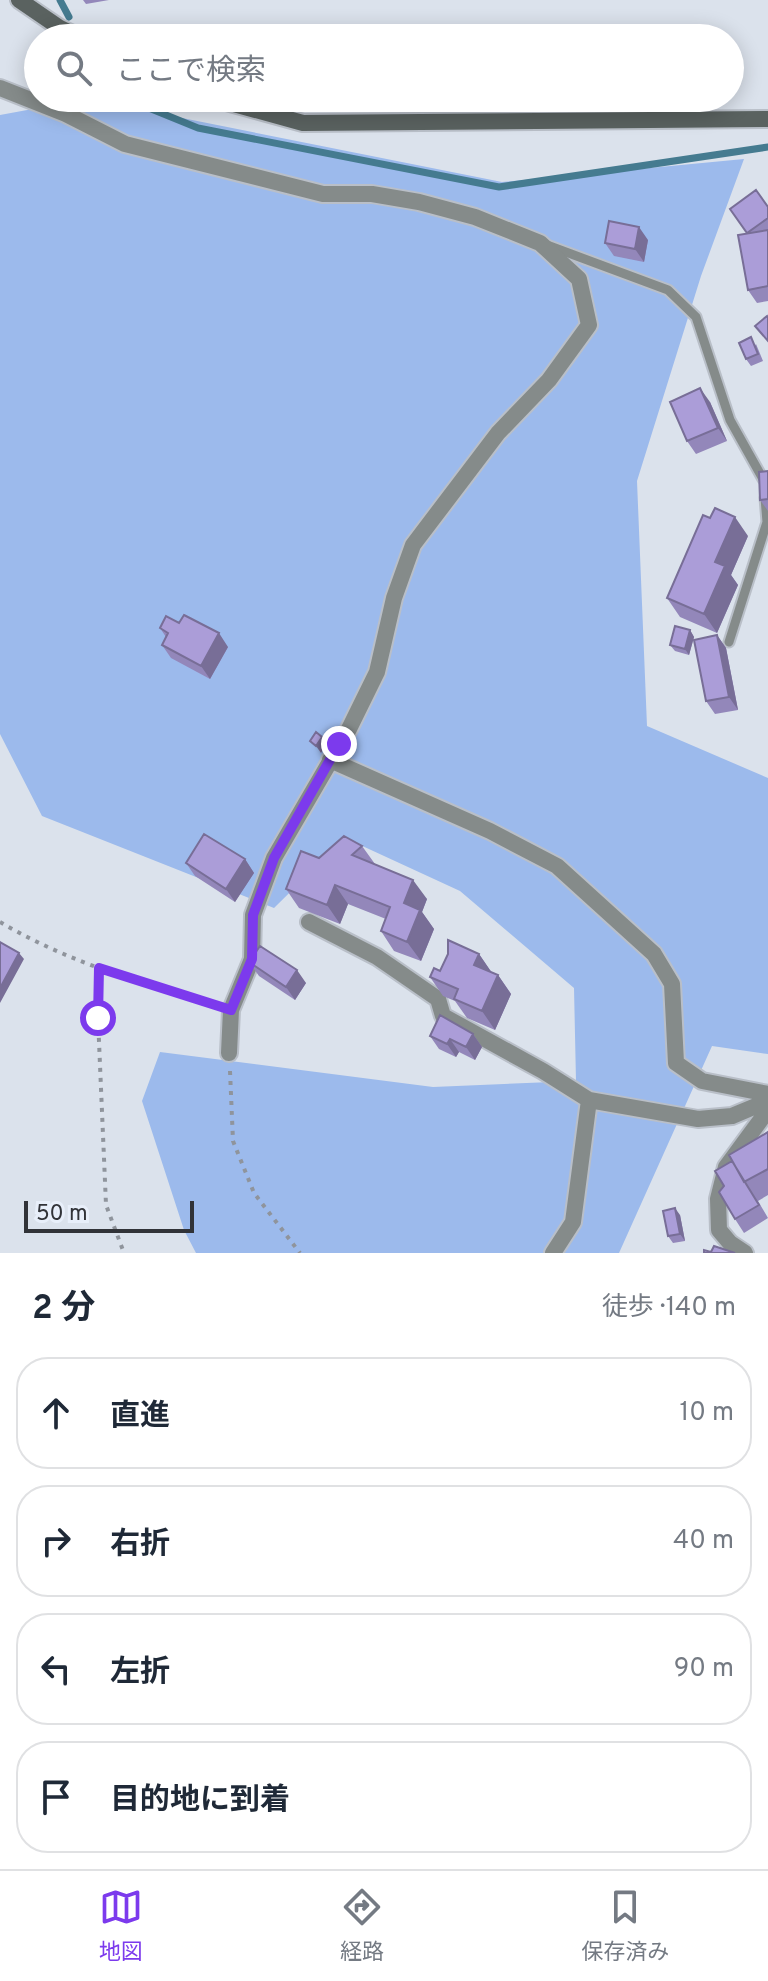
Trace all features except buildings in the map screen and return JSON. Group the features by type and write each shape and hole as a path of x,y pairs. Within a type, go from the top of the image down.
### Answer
{"main road":[{"path":"19,0 58,24"},
{"path":"263,112 303,123 768,119"}],"street":[{"path":"0,88 24,97"},
{"path":"61,112 125,144 323,194 372,194 419,202 475,217 540,243 579,279 589,325 549,380 498,433 413,545 394,598 377,672 274,858 253,915 252,959 231,1010 229,1053"},
{"path":"330,760 490,831 557,866 654,954 672,984 676,1063 702,1081 768,1094"},
{"path":"309,922 377,957 438,999 443,1016 589,1100 698,1119 732,1116 768,1101"},
{"path":"553,1253 573,1222 589,1100"},
{"path":"745,1253 730,1243 719,1230 718,1199 726,1167 768,1110"}],"lane":[{"path":"540,243 640,277 668,290 696,317 730,420 763,477 767,522 729,642"}],"path":[{"path":"0,922 31,940 99,968 231,1010"},
{"path":"99,968 97,995 106,1205 124,1253"},
{"path":"229,1053 233,1141 254,1193 300,1253"}],"shaded area":[{"path":"24,111 152,112 502,182 744,159 701,276 637,481 647,726 768,778 768,1054 712,1046 619,1253 196,1253 184,1230 142,1101 160,1052 433,1087 576,1081 574,988 460,891 345,838 274,908 42,816 0,734 0,115"}],"waterway":[{"path":"60,0 69,17"},
{"path":"159,112 198,128 499,187 768,147"}],"route":[{"path":"98,1018 99,968 231,1010 252,959 253,915 274,858 339,744"}]}
